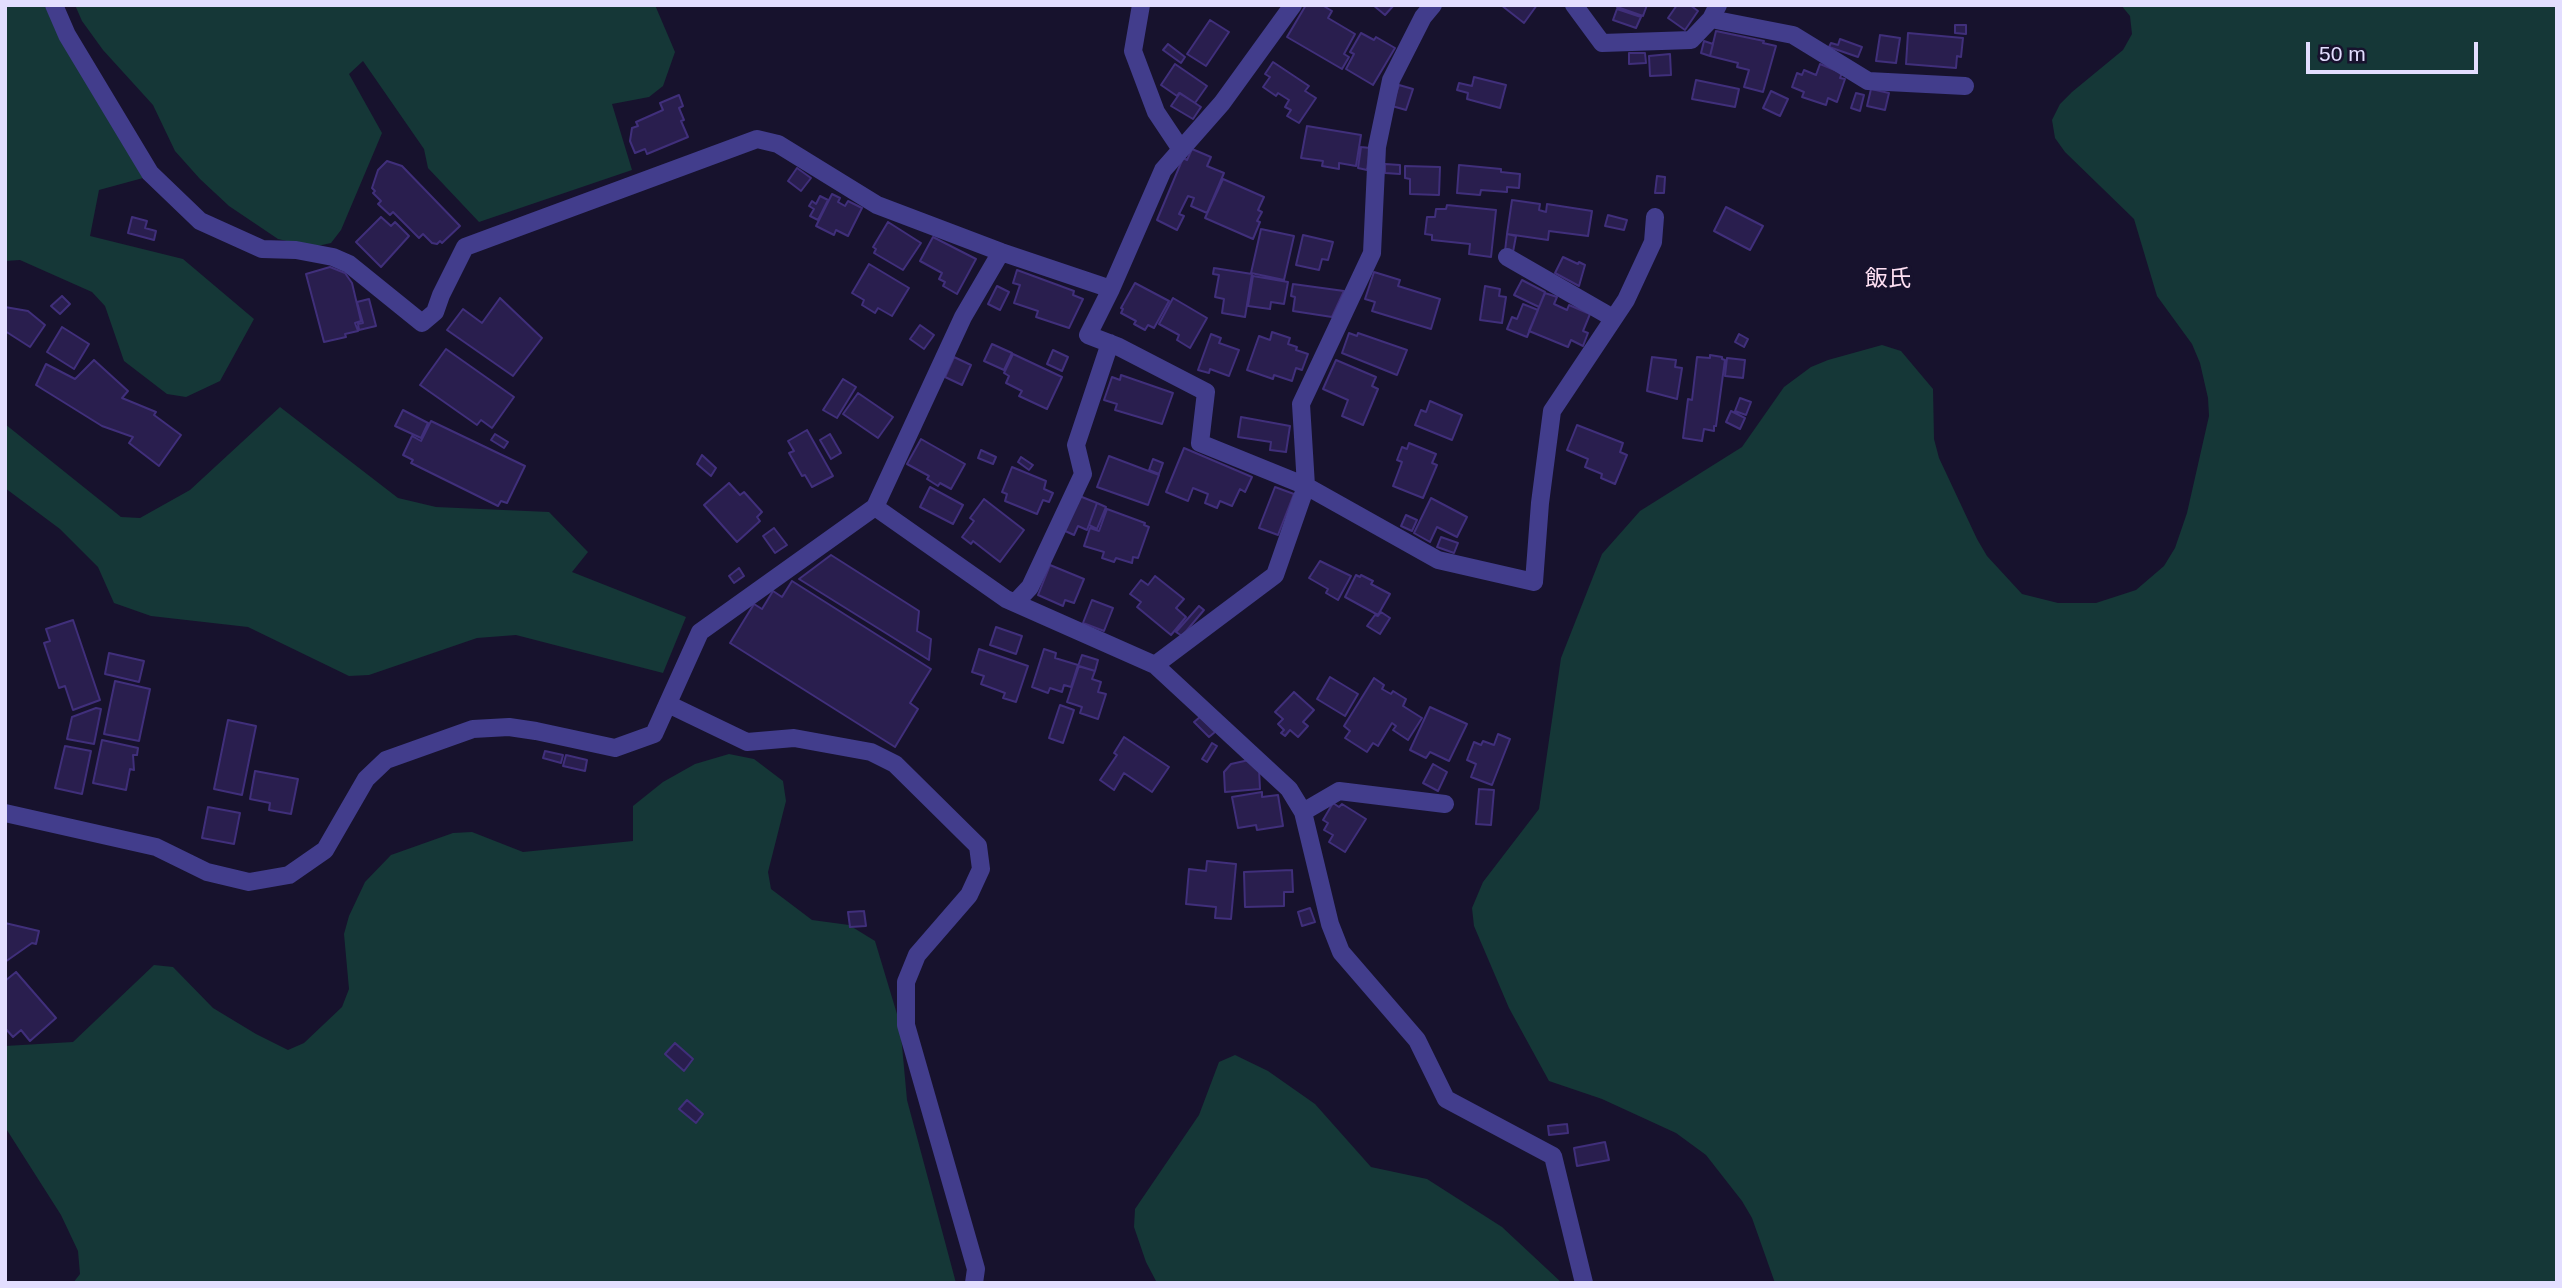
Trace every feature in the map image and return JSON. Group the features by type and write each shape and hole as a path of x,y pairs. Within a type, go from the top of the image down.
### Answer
{"street":[{"path":"54,5 67,35 150,173 200,221 262,249 296,250 333,257 349,264 422,323 435,312 465,247 757,139 778,144 877,205 1001,252 1111,289"},
{"path":"1141,5 1133,51 1156,111 1180,148"},
{"path":"1293,5 1222,103 1163,170 1088,335 1110,343 1206,392 1200,443 1306,486 1438,560 1534,582 1540,503 1552,411 1626,300 1653,242 1655,217"},
{"path":"1155,665 1275,575 1306,486 1301,404 1372,253 1377,147 1391,80 1423,17 1433,5"},
{"path":"1574,5 1602,43 1691,40 1715,12 1793,35 1868,81 1965,86"},
{"path":"5,813 156,847 207,872 249,882 289,875 325,850 366,779 386,760 472,729 509,727 615,748 653,734 700,632 875,507 964,317 1001,252"},
{"path":"1507,257 1613,318"},
{"path":"1015,603 1030,587 1083,474 1076,444 1110,343"},
{"path":"875,507 1006,599 1155,665 1289,789 1303,813 1330,924 1341,952 1417,1040 1446,1099 1553,1156 1584,1283"},
{"path":"668,704 747,742 794,738 872,752 895,764 978,846 981,869 969,895 917,954 906,982 906,1025 976,1269 974,1283"},
{"path":"1303,813 1339,791 1445,804"}],"green space":[{"path":"5,5 44,5 143,178 99,190 90,236 183,259 254,319 220,381 186,397 167,394 124,361 105,306 92,292 20,260 5,261"},
{"path":"75,5 655,5 675,52 663,86 649,97 612,104 632,170 479,222 428,168 424,149 363,61 349,74 382,133 341,230 331,243 313,247 278,239 229,206 200,179 175,151 153,105 103,50 82,21"},
{"path":"2121,5 2557,5 2557,1283 1775,1283 1752,1218 1706,1155 1676,1133 1602,1099 1549,1081 1509,1008 1474,926 1472,908 1483,882 1539,809 1561,658 1602,554 1640,511 1742,447 1784,387 1811,367 1882,345 1901,351 1933,389 1934,439 1939,458 1977,539 1987,556 2022,594 2058,603 2096,603 2136,590 2164,566 2175,548 2187,513 2209,416 2200,363 2192,344 2157,296 2134,219 2065,152 2055,138 2052,120 2060,104 2072,92 2123,50 2132,34 2130,16"},
{"path":"280,407 398,498 436,507 549,512 588,552 572,572 686,617 663,673 516,635 477,638 369,675 349,676 248,627 151,616 114,603 98,567 60,529 5,488 5,424 121,517 140,518 190,490"},
{"path":"729,754 754,759 783,781 786,801 768,872 771,889 812,920 849,925 875,941 900,1024 907,1100 956,1283 73,1283 80,1274 78,1251 61,1215 5,1127 5,1046 73,1042 154,965 173,967 213,1008 288,1050 304,1043 342,1007 349,989 344,934 349,916 365,882 391,855 453,833 472,832 523,852 633,841 633,806 663,782 695,764"},
{"path":"1235,1055 1268,1071 1315,1104 1371,1167 1427,1179 1502,1227 1562,1283 1157,1283 1146,1262 1134,1227 1135,1209 1199,1115 1219,1062"}],"building":[{"path":"1306,5 1322,5 1332,11 1328,18 1355,34 1344,54 1349,57 1342,69 1287,37"},
{"path":"1373,5 1394,5 1385,15"},
{"path":"1501,5 1537,5 1524,23"},
{"path":"1647,5 1643,16 1617,7"},
{"path":"1677,5 1690,5 1698,11 1685,30 1668,18"},
{"path":"1617,9 1641,17 1636,28 1613,20"},
{"path":"1210,20 1229,32 1206,66 1187,54"},
{"path":"1955,25 1966,25 1966,34 1955,33"},
{"path":"1716,31 1776,46 1763,92 1744,87 1749,70 1737,67 1738,63 1710,56"},
{"path":"1361,33 1374,40 1376,37 1395,48 1373,85 1346,69 1354,54 1350,52"},
{"path":"1908,33 1963,38 1961,57 1957,56 1956,68 1906,64"},
{"path":"1880,35 1900,38 1896,63 1876,61"},
{"path":"1840,39 1862,47 1858,57 1829,47 1831,43 1838,45"},
{"path":"1704,41 1713,44 1710,56 1701,53"},
{"path":"1168,44 1185,57 1181,63 1163,50"},
{"path":"1629,53 1645,53 1646,63 1629,64"},
{"path":"1670,54 1671,75 1650,76 1649,56"},
{"path":"1273,62 1309,86 1305,91 1316,98 1299,123 1287,116 1291,110 1285,107 1289,100 1278,93 1276,96 1263,87 1270,77 1265,74"},
{"path":"1175,64 1207,86 1195,103 1179,93 1177,96 1161,85"},
{"path":"1820,64 1842,73 1840,78 1845,79 1837,102 1828,98 1826,105 1802,97 1804,92 1792,87 1797,73 1802,75 1804,70 1816,75"},
{"path":"1474,77 1506,85 1500,108 1467,99 1468,93 1457,90 1459,83 1472,86"},
{"path":"1696,80 1739,89 1735,107 1692,99"},
{"path":"1399,85 1413,89 1406,110 1392,106"},
{"path":"1871,89 1889,93 1885,110 1867,106"},
{"path":"1771,91 1788,99 1780,116 1763,108"},
{"path":"1180,93 1201,107 1193,119 1171,106"},
{"path":"1856,93 1864,95 1860,111 1851,108"},
{"path":"679,95 683,106 679,108 684,120 681,121 688,137 647,154 645,149 635,153 630,141 632,128 638,126 636,122 663,110 660,103"},
{"path":"1307,126 1361,135 1356,166 1339,163 1339,169 1322,166 1323,161 1301,158"},
{"path":"1361,147 1370,148 1367,170 1358,168"},
{"path":"1192,149 1211,157 1207,166 1224,173 1207,213 1191,206 1194,198 1188,196 1179,214 1184,216 1177,230 1157,220 1183,158 1187,160"},
{"path":"387,161 402,166 460,226 442,243 432,243 423,234 419,238 393,212 390,215 378,204 381,201 372,188 378,170"},
{"path":"1385,164 1400,165 1400,174 1385,173"},
{"path":"1459,165 1501,169 1501,172 1520,174 1519,188 1507,187 1507,192 1481,190 1480,195 1457,193"},
{"path":"1405,166 1440,167 1439,195 1410,194 1410,179 1405,178"},
{"path":"797,168 811,178 801,191 788,181"},
{"path":"1657,176 1665,177 1664,193 1655,193"},
{"path":"1223,179 1264,197 1258,210 1262,212 1253,239 1205,218"},
{"path":"832,194 840,198 838,202 845,206 848,201 862,208 848,236 836,230 834,235 816,226"},
{"path":"820,196 828,200 818,220 810,216 814,209 809,206 812,201 816,204"},
{"path":"1512,200 1540,204 1539,210 1546,212 1547,204 1592,211 1588,236 1549,231 1548,240 1507,234"},
{"path":"1447,205 1496,210 1491,257 1469,254 1470,244 1432,240 1432,235 1425,234 1427,217 1435,217 1436,209 1446,209"},
{"path":"1726,207 1763,226 1750,250 1714,231"},
{"path":"1608,215 1627,220 1624,230 1605,226"},
{"path":"132,217 147,221 145,228 156,231 154,240 128,233"},
{"path":"381,217 391,226 395,222 409,236 381,267 356,242"},
{"path":"888,222 921,243 903,270 874,253 876,249 873,247"},
{"path":"1261,229 1294,236 1284,280 1251,273"},
{"path":"1507,234 1516,236 1513,252 1505,251"},
{"path":"1303,235 1333,242 1328,260 1322,259 1319,270 1296,265"},
{"path":"933,237 976,259 957,294 943,286 945,282 939,279 942,273 920,261"},
{"path":"1563,257 1585,265 1579,286 1555,273"},
{"path":"869,264 909,288 892,316 878,308 875,313 862,305 864,300 852,293"},
{"path":"330,267 345,273 352,283 361,321 355,323 358,331 324,342 306,274"},
{"path":"1214,268 1252,274 1245,317 1222,313 1224,299 1215,297 1219,275 1213,274"},
{"path":"1017,270 1074,291 1073,295 1083,299 1069,328 1036,317 1038,311 1014,303 1020,285 1013,283"},
{"path":"1374,272 1400,280 1398,286 1440,299 1431,329 1372,311 1375,302 1365,299"},
{"path":"1253,276 1288,282 1284,304 1271,302 1270,309 1248,306"},
{"path":"1522,280 1545,292 1539,307 1514,295"},
{"path":"1135,283 1169,301 1154,328 1148,325 1145,330 1134,324 1136,321 1121,313 1121,308"},
{"path":"1293,284 1344,291 1332,317 1293,311"},
{"path":"997,286 1009,292 1000,310 988,304"},
{"path":"1485,286 1500,289 1499,296 1506,297 1502,323 1480,320"},
{"path":"1545,293 1557,297 1554,304 1567,310 1569,305 1590,314 1583,331 1588,333 1583,346 1571,340 1568,347 1529,331"},
{"path":"62,296 70,304 60,314 51,306"},
{"path":"500,298 542,338 513,376 447,330 463,309 482,323"},
{"path":"1173,298 1207,318 1190,348 1177,340 1179,335 1159,324"},
{"path":"369,299 376,326 359,330 358,324 363,323 357,302"},
{"path":"1523,304 1538,310 1527,337 1507,329 1512,317 1517,319"},
{"path":"5,307 28,311 45,325 30,347 5,331"},
{"path":"920,325 934,335 924,349 910,339"},
{"path":"62,327 89,344 74,369 47,352"},
{"path":"1272,332 1290,338 1288,344 1308,354 1302,370 1296,368 1292,381 1274,375 1273,379 1247,370 1259,336 1270,340"},
{"path":"1349,333 1357,336 1358,333 1407,350 1397,375 1342,353"},
{"path":"1211,334 1221,338 1219,343 1239,350 1229,376 1210,369 1209,373 1198,370"},
{"path":"1739,334 1748,339 1744,347 1735,342"},
{"path":"992,344 1012,353 1004,370 984,361"},
{"path":"446,349 514,397 492,428 481,420 477,425 420,385"},
{"path":"1053,350 1068,357 1062,371 1047,364"},
{"path":"1013,354 1062,377 1047,409 1019,396 1022,391 1006,383 1009,376 1004,373"},
{"path":"1710,355 1725,360 1716,426 1714,431 1704,429 1702,441 1683,438 1688,399 1692,400 1697,357 1710,358"},
{"path":"954,357 971,365 962,385 945,377"},
{"path":"1652,357 1676,360 1675,367 1682,368 1677,399 1647,391"},
{"path":"1727,358 1745,360 1743,378 1725,376"},
{"path":"94,360 128,391 122,398 156,412 154,415 181,435 159,466 129,443 133,437 102,426 36,385 46,364 75,379"},
{"path":"1336,360 1376,377 1372,386 1378,389 1363,425 1342,416 1348,400 1323,389"},
{"path":"1121,375 1173,393 1162,424 1115,410 1117,404 1104,400 1112,377 1120,380"},
{"path":"843,379 856,387 837,418 823,410"},
{"path":"858,393 893,417 878,438 843,414"},
{"path":"1740,398 1751,402 1746,415 1735,411"},
{"path":"1430,401 1462,415 1452,440 1415,425 1421,410 1426,412"},
{"path":"403,410 428,423 421,438 395,426"},
{"path":"1731,411 1745,418 1740,429 1726,422"},
{"path":"1241,417 1290,426 1286,452 1270,450 1271,442 1238,437"},
{"path":"431,421 525,466 507,503 501,501 498,506 411,463 413,460 403,455 412,436 421,441"},
{"path":"1577,425 1623,443 1620,452 1627,455 1615,484 1601,478 1602,474 1585,467 1588,459 1567,450"},
{"path":"807,430 833,476 812,487 805,475 802,476 789,453 794,451 788,441"},
{"path":"495,434 508,442 504,448 491,440"},
{"path":"830,434 841,453 831,459 820,440"},
{"path":"921,439 965,464 951,489 940,483 938,486 927,479 929,476 907,464"},
{"path":"1409,443 1436,454 1432,463 1437,465 1423,498 1393,486 1402,462 1397,460 1402,447 1407,449"},
{"path":"1184,448 1252,477 1245,492 1240,489 1232,506 1220,501 1217,508 1205,503 1208,494 1193,488 1188,501 1166,492"},
{"path":"981,450 996,457 993,464 978,458"},
{"path":"702,455 716,468 711,476 697,464"},
{"path":"1109,456 1159,475 1148,505 1097,487"},
{"path":"1021,457 1033,465 1029,470 1018,462"},
{"path":"1153,459 1163,463 1159,474 1149,470"},
{"path":"1012,467 1046,481 1044,489 1053,493 1049,502 1043,500 1037,514 1005,501 1007,494 1002,492"},
{"path":"729,483 740,495 744,492 762,512 757,517 760,521 737,542 704,505"},
{"path":"930,487 963,505 953,524 920,507"},
{"path":"1275,487 1294,494 1278,535 1259,528"},
{"path":"1077,495 1097,503 1087,530 1078,526 1074,535 1063,530"},
{"path":"1431,498 1467,517 1457,537 1437,527 1430,542 1414,533"},
{"path":"984,499 1024,530 1000,562 973,541 971,544 962,537 974,521 970,518"},
{"path":"1097,503 1106,507 1097,529 1089,525"},
{"path":"1107,509 1145,523 1144,525 1149,527 1138,558 1133,557 1132,563 1116,558 1114,562 1102,558 1104,552 1084,546 1090,528 1099,531"},
{"path":"1406,515 1417,520 1412,531 1401,526"},
{"path":"774,528 787,545 775,553 763,536"},
{"path":"1441,537 1458,543 1454,553 1437,547"},
{"path":"831,555 919,611 917,631 931,639 929,660 799,579"},
{"path":"1320,561 1351,576 1338,600 1326,593 1328,589 1309,578"},
{"path":"1050,565 1084,579 1074,603 1065,600 1063,606 1038,595"},
{"path":"739,568 744,576 734,583 729,576"},
{"path":"1356,575 1373,581 1371,584 1390,594 1378,615 1345,597"},
{"path":"1155,576 1184,599 1176,608 1186,617 1171,635 1137,607 1141,602 1130,594 1141,580 1148,585"},
{"path":"792,581 931,669 910,703 918,709 895,747 730,643 754,604 762,609 773,591 782,597"},
{"path":"1092,600 1113,608 1104,631 1083,623"},
{"path":"1199,606 1204,610 1182,636 1176,632"},
{"path":"1381,612 1390,618 1380,634 1367,626 1375,615 1378,616"},
{"path":"73,620 100,700 73,710 65,686 59,688 44,643 50,641 46,629"},
{"path":"996,627 1022,636 1016,654 990,645"},
{"path":"979,649 1028,666 1016,702 1003,698 1005,693 981,684 984,676 972,672"},
{"path":"1044,649 1056,653 1055,658 1078,665 1071,687 1064,685 1062,692 1050,688 1048,693 1032,687"},
{"path":"109,653 144,661 139,682 105,674"},
{"path":"1082,655 1098,660 1095,671 1078,666"},
{"path":"1079,666 1095,671 1092,679 1101,682 1098,692 1106,694 1098,719 1080,713 1082,707 1067,702"},
{"path":"1330,677 1358,694 1345,716 1317,699"},
{"path":"1374,678 1384,685 1382,689 1391,694 1393,691 1406,699 1403,706 1422,718 1408,740 1393,730 1396,726 1392,723 1378,746 1373,743 1367,752 1345,738 1350,731 1344,726"},
{"path":"115,681 150,689 139,741 104,734"},
{"path":"1294,692 1314,710 1303,722 1308,726 1298,737 1290,730 1285,736 1281,733 1284,730 1278,724 1283,719 1275,712"},
{"path":"1060,705 1074,710 1063,743 1049,738"},
{"path":"1430,707 1467,724 1449,761 1430,752 1426,758 1410,750"},
{"path":"96,708 101,709 94,744 67,739 72,717"},
{"path":"1200,717 1215,732 1209,737 1194,722"},
{"path":"228,720 256,726 242,795 214,789"},
{"path":"1498,734 1510,739 1492,785 1471,777 1476,764 1467,760 1474,742 1481,745 1483,741 1494,745"},
{"path":"1124,737 1169,767 1152,792 1124,773 1114,790 1100,780 1117,755 1114,753"},
{"path":"102,740 138,748 137,755 133,755 134,770 130,769 126,790 93,783"},
{"path":"1212,743 1217,746 1207,762 1202,759"},
{"path":"65,746 91,751 82,794 55,788"},
{"path":"545,751 563,755 561,763 543,758"},
{"path":"566,755 587,760 585,771 563,766"},
{"path":"1249,760 1259,769 1260,789 1225,792 1224,772 1231,764"},
{"path":"1433,764 1447,772 1438,791 1423,783"},
{"path":"255,771 298,779 291,814 269,810 270,803 250,799"},
{"path":"1479,789 1494,790 1491,825 1476,824"},
{"path":"1262,792 1262,797 1278,795 1283,826 1257,830 1256,825 1238,828 1232,797"},
{"path":"1333,803 1339,807 1342,804 1366,819 1345,852 1329,842 1333,835 1324,830 1328,823 1323,820"},
{"path":"208,807 240,813 234,844 202,838"},
{"path":"1207,861 1236,864 1231,919 1215,918 1216,907 1186,904 1189,869 1206,871"},
{"path":"1292,870 1293,892 1284,892 1284,906 1245,907 1244,872"},
{"path":"1310,908 1315,922 1302,926 1298,912"},
{"path":"864,911 866,926 850,927 848,912"},
{"path":"5,923 39,931 36,944 32,943 5,962"},
{"path":"16,972 56,1018 30,1041 21,1030 13,1037 5,1028 5,981"},
{"path":"675,1043 693,1059 684,1071 665,1054"},
{"path":"687,1100 703,1114 696,1123 679,1109"},
{"path":"1567,1124 1568,1133 1549,1135 1548,1126"},
{"path":"1605,1142 1609,1160 1577,1166 1574,1148"}],"district":[{"name":"飯氏","path":"1888,280"}]}
